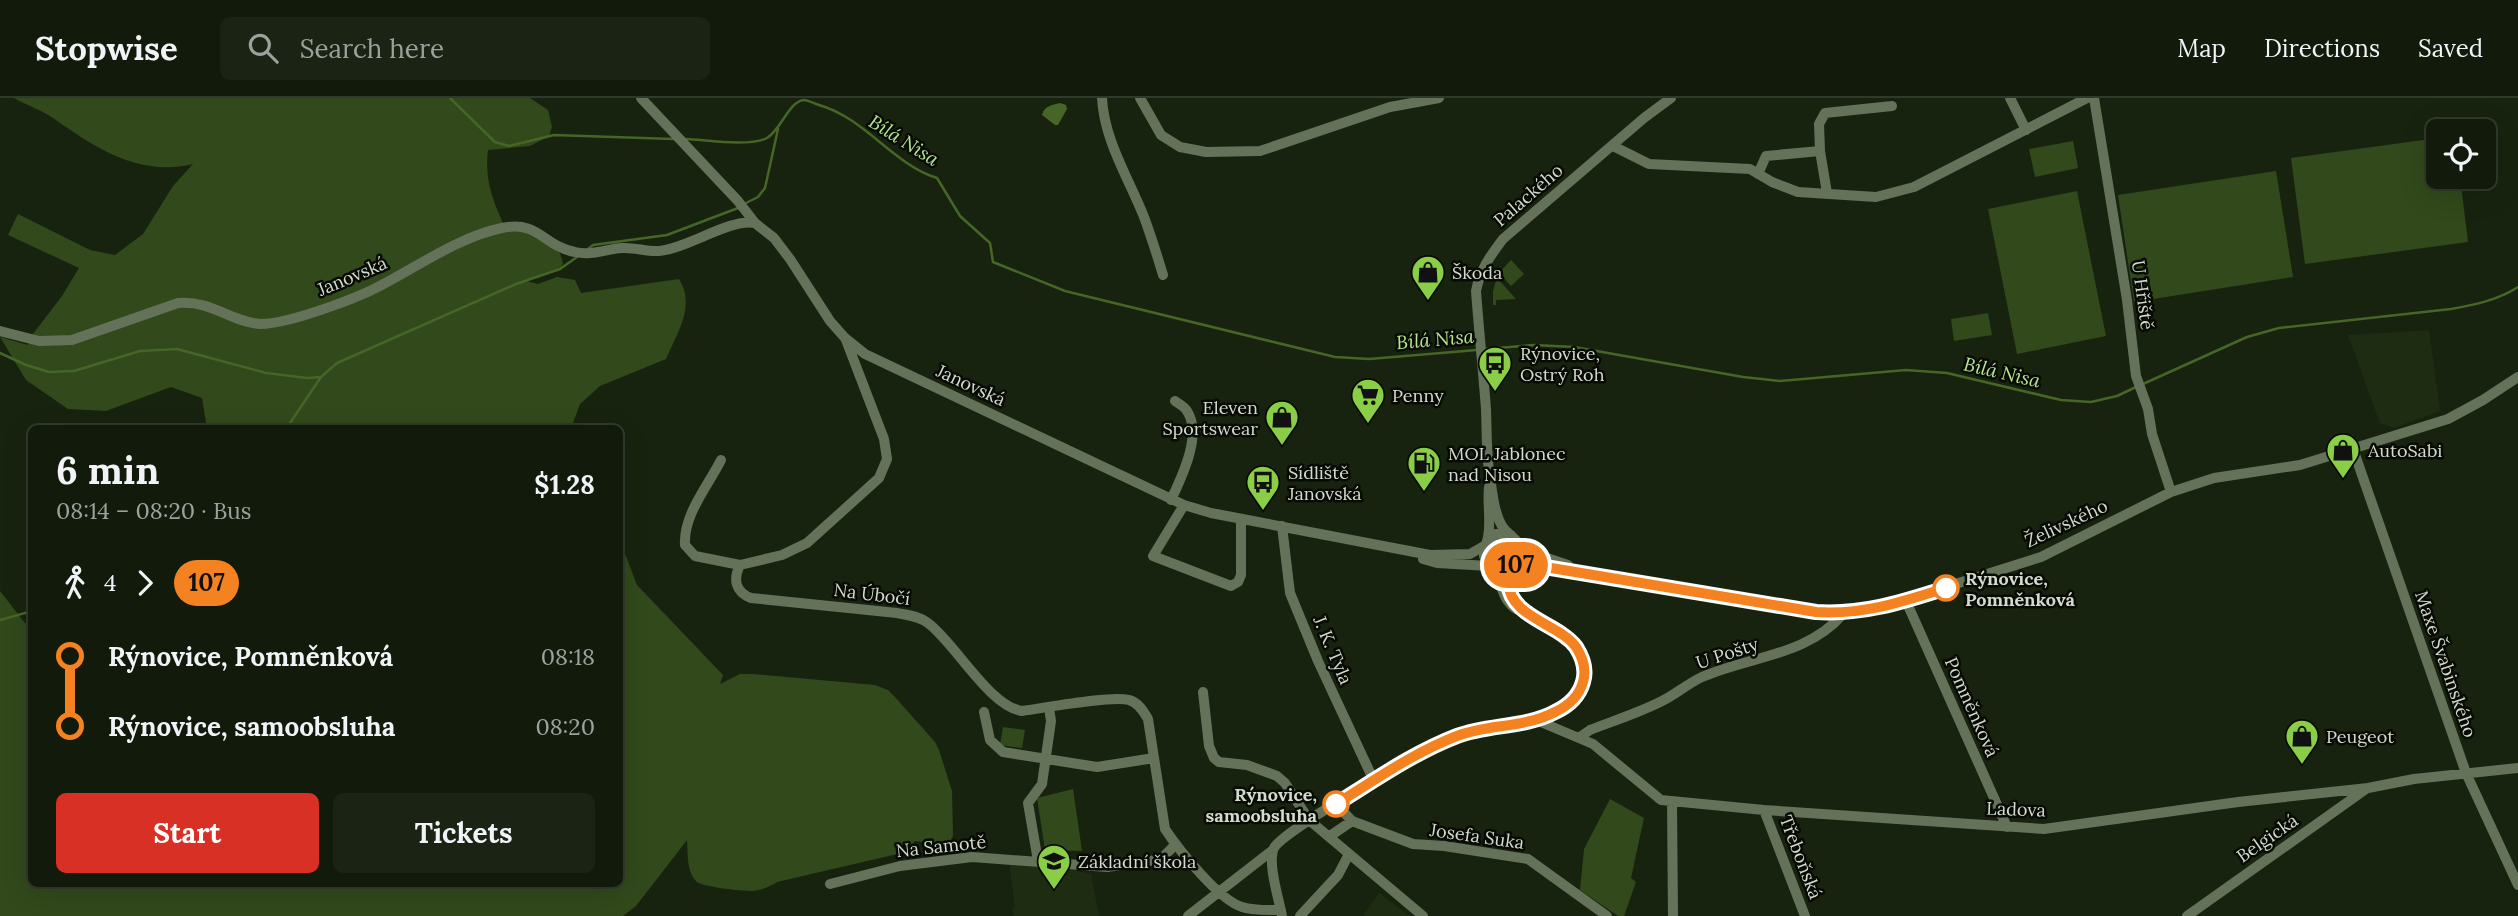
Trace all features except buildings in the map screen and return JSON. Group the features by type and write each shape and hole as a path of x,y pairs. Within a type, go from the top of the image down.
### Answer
{"street":[{"name":"Janovská","path":"641,98 752,219 774,239 830,321 865,354 1184,505 1241,519 1445,556 1470,554 1486,543"},
{"path":"1102,98 1105,122 1116,155 1144,218 1163,275"},
{"path":"1140,98 1161,135 1180,147 1206,152 1260,151 1390,107 1439,98"},
{"name":"Palackého","path":"1511,536 1499,519 1490,481 1476,291 1483,268 1503,239 1671,98"},
{"path":"2010,98 2026,130"},
{"path":"1613,146 1649,164 1750,169 1798,192 1876,197 1914,187 2087,98"},
{"name":"U Hřiště","path":"2094,98 2127,300 2136,376 2171,492"},
{"path":"1827,193 1820,151 1819,124 1825,113 1892,106"},
{"path":"1758,174 1766,156 1820,151"},
{"name":"Janovská","path":"0,331 39,341 72,340 178,303 189,302 205,304 260,324 287,320 371,290 478,235 516,225 536,230 566,250 586,254 623,248 659,251 690,243 752,219"},
{"path":"721,460 694,509 685,545 695,556 740,565 782,555 807,542 879,478 887,459 884,439 845,338"},
{"name":"Želivského","path":"1515,567 1526,564 1816,612 1843,614 1876,609 2041,557 2171,492 2214,478 2300,465 2448,419 2518,377"},
{"path":"1171,500 1186,467 1193,436 1189,414 1175,401"},
{"name":"Maxe Švabinského","path":"2353,449 2466,773 2518,885"},
{"name":"Palackého","path":"1486,543 1489,533 1487,504 1490,481"},
{"path":"1184,505 1153,556 1231,586 1238,582 1241,575 1241,519"},
{"name":"J. K. Tyla","path":"1282,526 1290,593 1318,662 1374,781"},
{"path":"1188,916 1309,820 1422,751 1459,735 1536,720 1552,714 1573,700 1586,673 1583,658 1574,644 1520,607 1511,594 1508,579 1521,556 1521,547 1511,536 1501,533 1486,543 1484,556 1497,576 1506,601 1518,611 1535,618"},
{"name":"Janovská","path":"1387,547 1437,563 1490,567"},
{"name":"Želivského","path":"1521,547 1549,560 1611,578"},
{"name":"Na Úbočí","path":"740,565 735,577 736,585 744,596 912,615 928,623 992,693 1007,705 1022,711 1129,700 1144,712 1148,719 1164,829 1219,893"},
{"path":"1490,567 1504,571 1515,567"},
{"name":"Pomněnková","path":"1906,601 2007,827"},
{"name":"U Pošty","path":"1580,737 1590,730 1659,703 1702,677 1815,639 1832,627 1843,614"},
{"path":"1203,692 1209,746 1214,758 1219,762 1247,765 1277,776 1285,783 1309,820 1423,916"},
{"path":"1038,861 1028,800 1041,787 1051,722 1049,708"},
{"path":"984,712 990,740 1003,752 1097,768 1154,758"},
{"name":"Ladova","path":"1536,720 1593,744 1661,800 1764,810 2044,829 2238,802 2368,788 2414,779 2518,768"},
{"name":"Belgická","path":"2187,916 2368,788"},
{"path":"1672,802 1673,916"},
{"name":"Josefa Suka","path":"1336,804 1352,821 1413,844 1528,859 1607,916"},
{"name":"Třeboňská","path":"1764,810 1805,916"},
{"path":"1330,836 1352,821"},
{"name":"Na Samotě","path":"830,884 901,866 972,857 1107,867 1156,860 1176,844"},
{"path":"1219,893 1243,908 1281,913 1272,864 1273,850"},
{"path":"1300,916 1338,875 1349,854"}],"shaded area":[{"path":"14,98 530,98 548,110 552,127 549,136 530,146 488,150 487,161 491,192 507,232 529,234 560,253 563,263 561,267 526,281 538,284 557,277 575,280 581,293 679,279 686,299 683,319 666,359 600,386 580,404 574,425 206,425 202,398 171,387 106,411 68,409 26,380 0,337 28,345 79,268 8,235 18,214 90,250 115,255 143,234 173,186 193,164 154,167 136,163 85,140 49,115"},
{"path":"1060,103 1066,105 1067,109 1058,125 1055,125 1042,115 1046,108"},
{"path":"2426,140 2426,189 2461,189 2468,242 2305,264 2291,158"},
{"path":"2073,141 2078,168 2035,177 2029,149"},
{"path":"2276,171 2293,277 2134,302 2118,195"},
{"path":"2077,191 2106,336 2017,354 1988,209"},
{"path":"1511,260 1524,274 1511,286 1499,273"},
{"path":"1497,277 1516,299 1496,300 1496,305 1493,305"},
{"path":"1988,313 1992,335 1954,341 1951,319"},
{"path":"2429,330 2440,411 2394,428 2380,423 2348,335"},
{"path":"1502,540 1510,544 1514,552 1510,560 1502,564 1494,560 1490,552 1494,544"},
{"path":"623,549 637,585 723,675 720,684 740,674 753,674 875,685 888,690 935,742 939,750 952,791 953,836 950,841 938,844 915,841 906,852 777,882 751,891 714,887 697,882 689,867 687,840 636,906 623,916 0,916 0,591 28,624 28,887 623,887"},
{"path":"1003,727 1025,730 1022,748 1000,745"},
{"path":"1073,789 1082,851 1045,850 1037,798"},
{"path":"1610,799 1644,818 1631,878 1636,882 1624,916 1618,916 1580,890 1584,849"},
{"name":"Základní škola","path":"1009,861 1091,874 1099,916 1014,916"},
{"path":"1379,893 1401,910 1409,916 1363,916"}],"waterway":[{"name":"Bílá Nisa","path":"450,98 495,142 509,146 554,135 673,139"},
{"name":"Bílá Nisa","path":"687,139 739,143 759,141 772,134 794,105 804,100 836,111 907,163 937,178 960,216 990,243 993,262 1065,291 1335,357 1369,359 1477,350"},
{"path":"744,204 758,197 765,188 778,129"},
{"path":"588,249 593,245 667,235 738,208"},
{"path":"289,425 321,377 337,363 516,284 560,269 577,257"},
{"name":"Bílá Nisa","path":"2143,384 2247,337 2279,328 2451,309 2494,299 2518,287"},
{"name":"Bílá Nisa","path":"1484,349 1534,345 1574,347 1780,381 1906,370 1947,373 2061,400 2091,402 2117,396 2136,387"},
{"path":"0,353 49,372 74,371 140,351 177,349 266,373 321,377"},
{"path":"0,620 28,612"}],"bus line":[{"name":"107","path":"1336,804 1422,751 1459,735 1536,720 1564,708 1573,700 1586,673 1583,658 1574,644 1516,602 1508,579 1509,573 1516,565 1533,565 1816,612 1843,614 1876,609 1946,588"}],"place":[{"name":"Škoda","path":"1428,302"},
{"name":"Rýnovice, Ostrý Roh","path":"1495,393"},
{"name":"Penny","path":"1368,425"},
{"name":"Eleven Sportswear","path":"1282,447"},
{"name":"AutoSabi","path":"2343,480"},
{"name":"MOL Jablonec nad Nisou","path":"1424,493"},
{"name":"Sídliště Janovská","path":"1263,512"},
{"name":"Rýnovice, Pomněnková","path":"1946,588"},
{"name":"Peugeot","path":"2302,766"},
{"name":"Rýnovice, samoobsluha","path":"1336,804"},
{"name":"Základní škola","path":"1054,891"}]}
